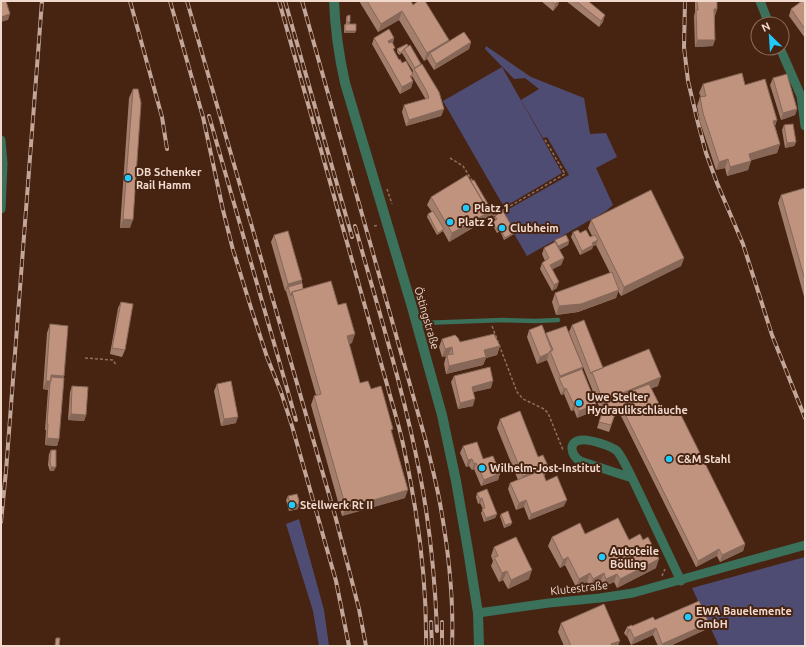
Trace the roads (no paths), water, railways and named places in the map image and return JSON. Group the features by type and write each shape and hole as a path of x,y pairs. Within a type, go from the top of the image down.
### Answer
{"street":[{"name":"Östingstraße","path":"334,1 336,35 345,83 439,404 455,474 478,613 479,646"},
{"path":"760,1 766,16"},
{"path":"784,56 803,95 805,126"},
{"path":"1,140 3,164 1,209"},
{"path":"632,478 580,461 575,457 572,451 573,444 581,440 588,440 613,448 618,452 632,478 681,581"},
{"name":"Klutestraße","path":"478,613 633,593 805,546"}],"lane":[{"path":"416,323 558,320"}],"railway":[{"path":"1,522 42,1"},
{"path":"130,1 162,117 167,149"},
{"path":"170,1 203,117 233,250 267,357 281,392 292,426 336,581 349,646"},
{"path":"187,1 336,519 359,609 366,646"},
{"path":"279,1 401,437 413,493 420,544 425,596 426,646"},
{"path":"285,1 352,237"},
{"path":"302,1 425,438 434,476 439,498 450,571 452,646"},
{"path":"685,1 684,47 688,81 706,153 743,244 772,335 805,418"},
{"path":"209,116 296,420"},
{"path":"355,226 414,444 427,513 432,552 437,631"},
{"path":"431,622 432,646"},
{"path":"442,622 442,646"}],"place":[{"name":"DB Schenker Rail Hamm","path":"128,178"},
{"name":"Platz 1","path":"466,208"},
{"name":"Platz 2","path":"450,222"},
{"name":"Clubheim","path":"502,228"},
{"name":"Uwe Stelter Hydraulikschläuche","path":"579,403"},
{"name":"C&M Stahl","path":"669,459"},
{"name":"Wilhelm-Jost-Institut","path":"482,468"},
{"name":"Stellwerk Rt II","path":"292,505"},
{"name":"Autoteile Bölling","path":"602,557"},
{"name":"EWA Bauelemente GmbH","path":"688,617"}]}
